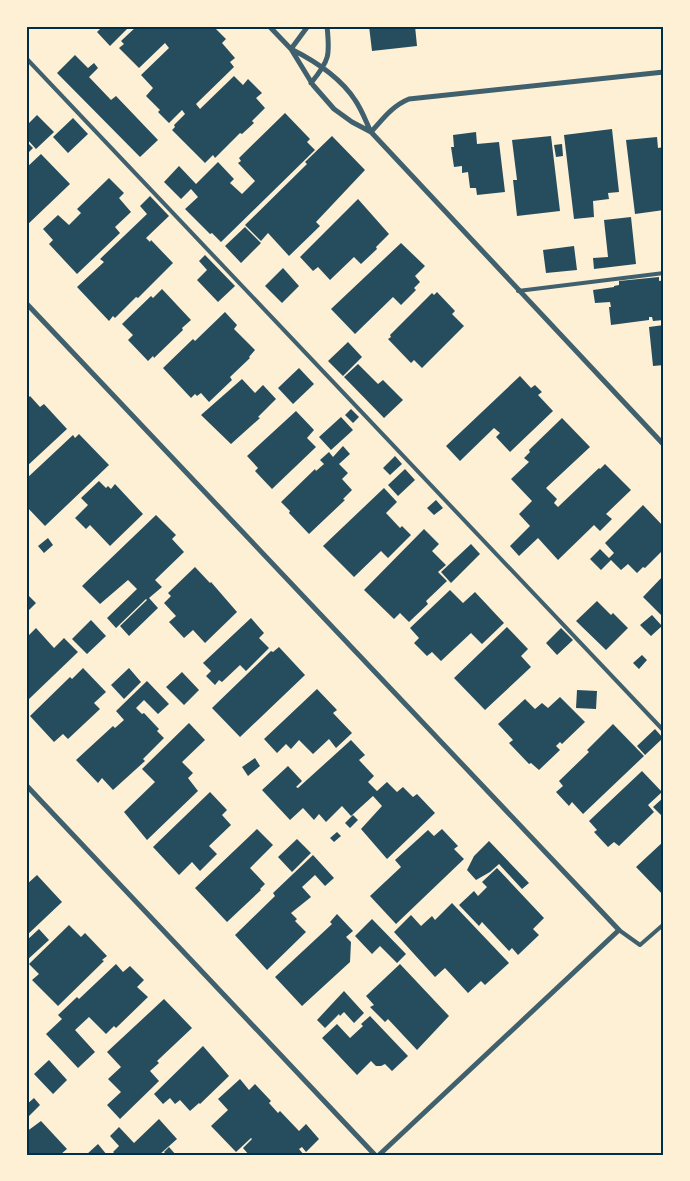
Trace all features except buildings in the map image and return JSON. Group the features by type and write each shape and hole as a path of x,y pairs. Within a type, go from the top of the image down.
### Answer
{"street":[{"path":"269,26 291,49 311,83 334,109 352,122 371,132"},
{"path":"291,49 308,26"},
{"path":"311,83 324,68 329,51 327,26"},
{"path":"291,49 318,62 355,99 371,132 664,445"},
{"path":"371,132 389,111 399,103 409,99 664,72"},
{"path":"26,303 618,930 377,1155 26,785"}],"lane":[{"path":"26,58 664,731"},
{"path":"518,291 664,273"},
{"path":"618,930 640,945 664,924"}]}
